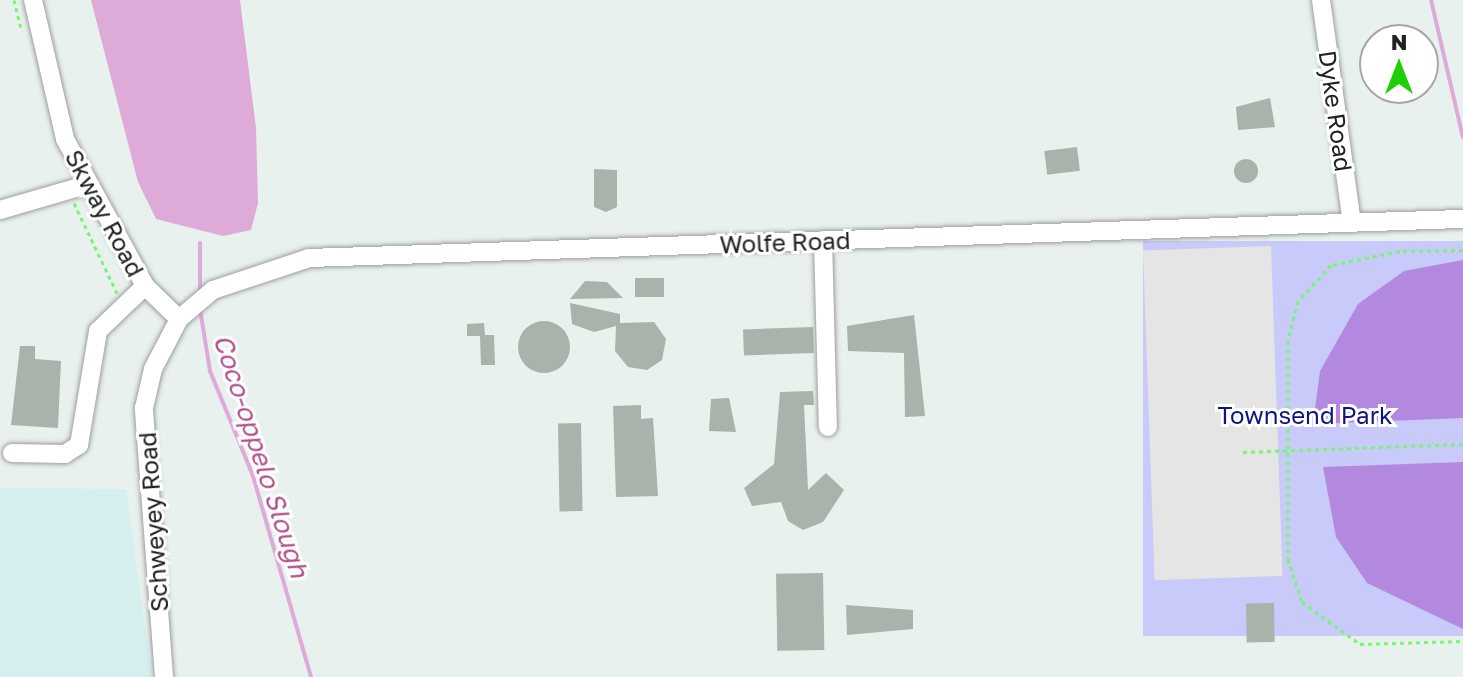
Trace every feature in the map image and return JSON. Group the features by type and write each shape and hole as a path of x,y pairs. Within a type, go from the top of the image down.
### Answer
{"street":[{"name":"Skway Road","path":"33,0 65,139 86,185 145,286 179,319"},
{"name":"Dyke Road","path":"1321,0 1352,222"},
{"path":"0,210 86,185"},
{"name":"Wolfe Road","path":"153,369 179,319 213,290 309,258 1463,219"},
{"path":"823,240 828,427"},
{"path":"12,453 65,454 79,445 98,331 145,286"},
{"name":"Schweyey Road","path":"153,369 144,408 164,677"}],"path":[{"path":"1463,250 1357,259 1331,265 1308,283 1288,341 1288,559 1302,602 1360,644 1463,641"},
{"path":"1243,452 1463,444"}],"shaded area":[{"path":"91,0 240,0 256,128 258,203 251,230 223,236 156,219 138,182"},
{"path":"1271,246 1283,576 1155,580 1143,250"},
{"path":"1463,260 1463,418 1313,424 1320,371 1358,304 1404,271"},
{"path":"1463,462 1463,629 1367,583 1336,537 1323,467"},
{"path":"0,488 126,489 152,677 0,677"}],"green space":[{"name":"Townsend Park","path":"1143,241 1463,241 1463,636 1143,636"}],"building":[{"path":"1270,98 1275,127 1238,130 1236,107"},
{"path":"1077,147 1080,171 1047,175 1044,151"},
{"path":"1246,159 1255,162 1258,171 1255,180 1246,183 1237,180 1234,171 1237,162"},
{"path":"594,169 617,170 617,207 606,212 594,207"},
{"path":"635,278 664,278 664,297 635,297"},
{"path":"585,281 607,282 623,298 570,299"},
{"path":"570,303 620,314 620,323 654,322 666,339 662,360 647,370 628,367 615,351 616,326 594,332 572,324"},
{"path":"914,315 925,416 905,417 904,353 848,351 847,326"},
{"path":"544,321 563,328 570,347 563,366 544,373 525,366 518,347 525,328"},
{"path":"484,323 485,335 494,335 495,365 481,365 480,336 467,336 467,324"},
{"path":"813,327 814,353 744,355 743,329"},
{"path":"20,346 35,346 35,359 61,361 58,428 11,425"},
{"path":"813,391 814,405 804,405 808,490 826,473 844,490 823,522 803,530 788,521 781,502 752,506 744,488 774,464 780,392"},
{"path":"729,398 736,432 709,431 711,399"},
{"path":"641,405 641,419 653,418 658,496 616,497 613,406"},
{"path":"558,423 581,423 583,511 560,511"},
{"path":"823,573 824,650 777,651 776,574"},
{"path":"1246,603 1274,603 1275,642 1247,642"},
{"path":"846,605 913,610 913,629 847,635"}],"waterway":[{"path":"1431,0 1463,137"},
{"name":"Coco-oppelo Slough","path":"200,243 200,292"},
{"name":"Coco-oppelo Slough","path":"200,309 210,371 253,476 311,677"}]}
